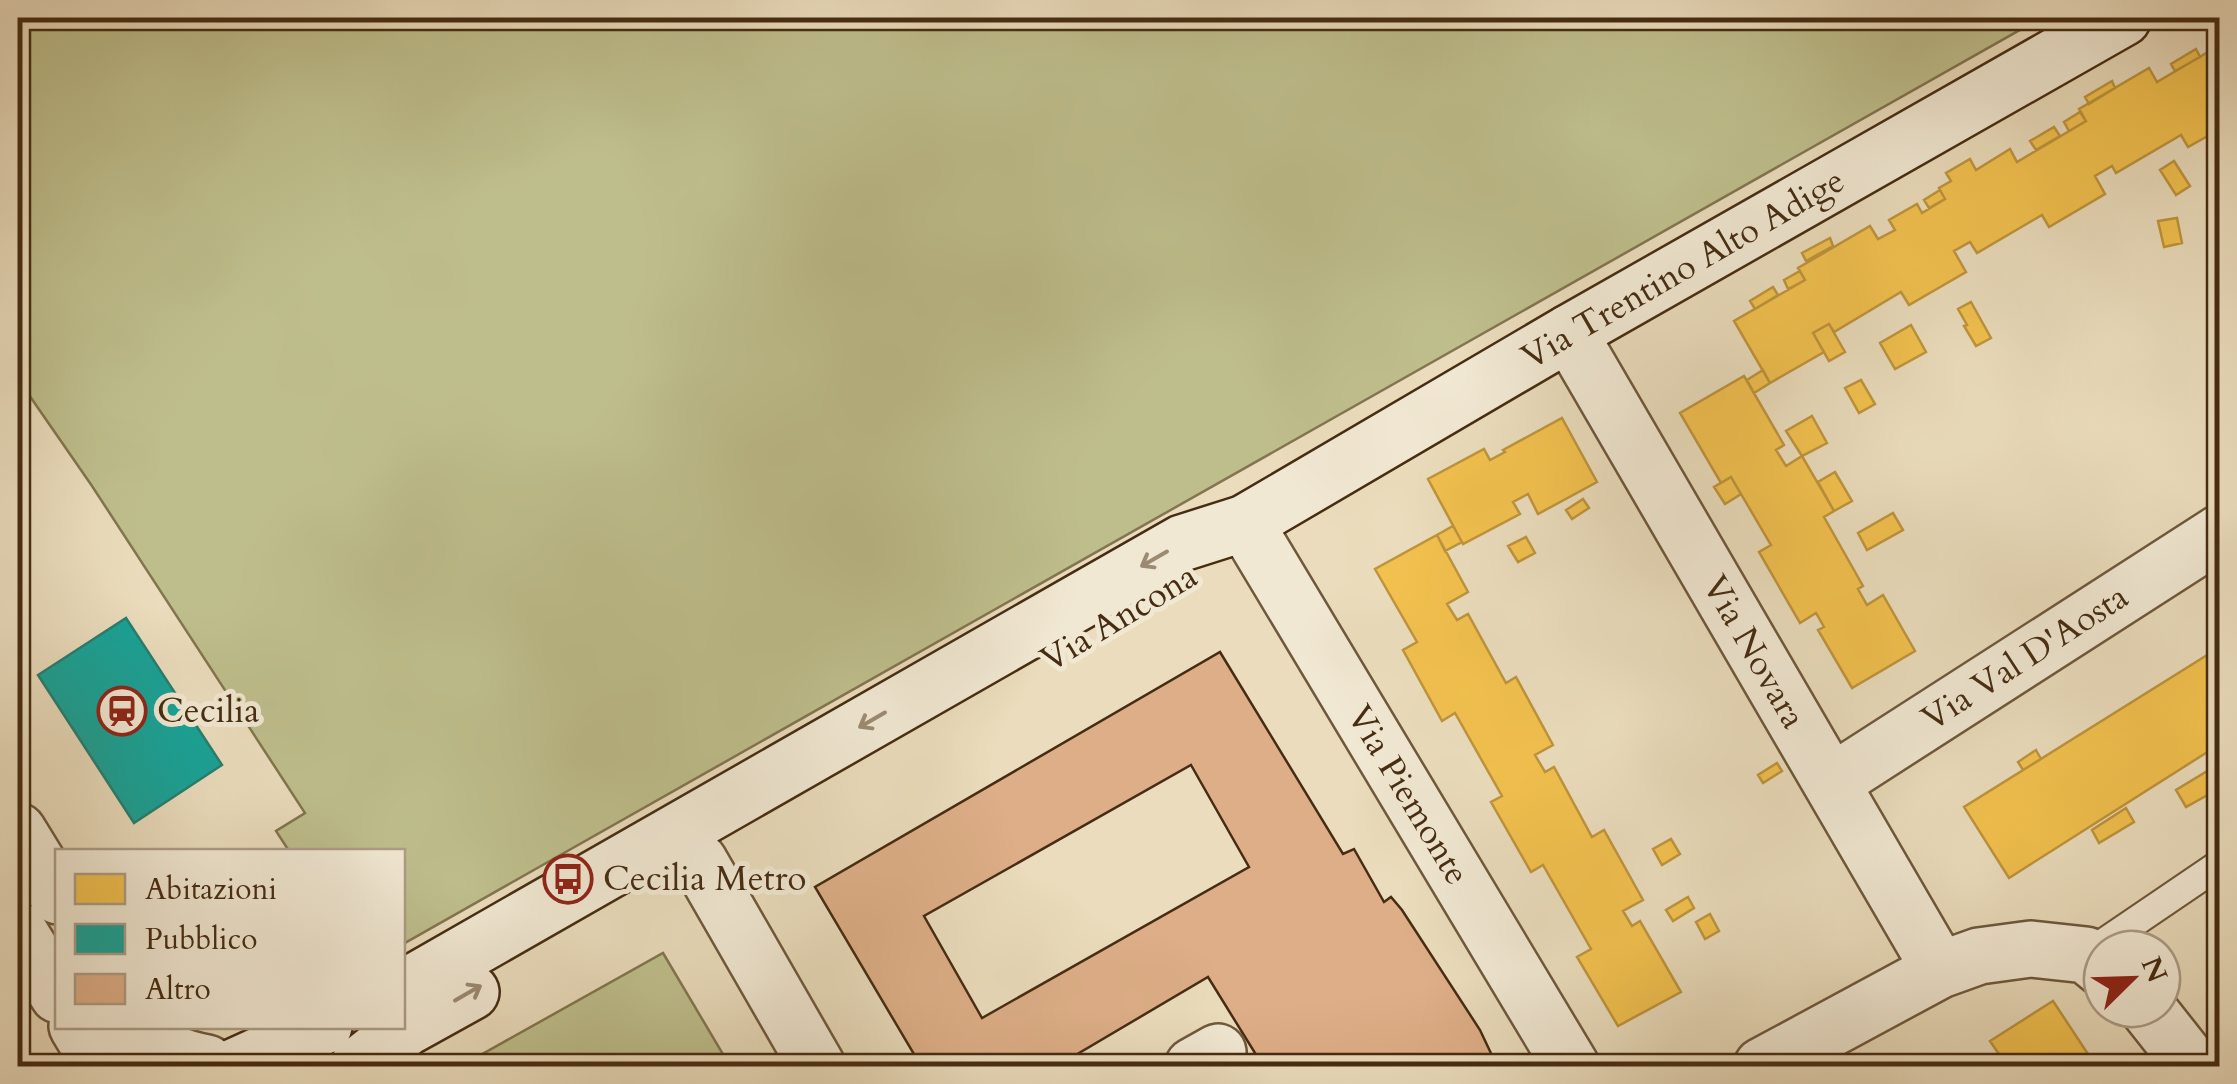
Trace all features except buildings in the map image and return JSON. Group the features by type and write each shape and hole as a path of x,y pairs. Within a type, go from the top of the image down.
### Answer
{"street":[{"name":"Via Trentino Alto Adige","path":"1245,524 2123,18"},
{"name":"Via Novara","path":"1569,334 1940,970"},
{"name":"Via Ancona","path":"405,1029 1196,577 1245,524"},
{"name":"Via Ancona","path":"405,988 1182,543 1245,524"},
{"name":"Via Piemonte","path":"1245,524 1571,1066"},
{"name":"Via Val D'Aosta","path":"1831,783 2220,532"},
{"path":"18,831 55,891"},
{"path":"699,861 816,1066"},
{"path":"18,930 55,990"},
{"path":"1762,1066 1940,970 1980,956 2031,949 2082,960"},
{"path":"78,1029 101,1066"},
{"path":"140,1029 178,1057 215,1066 316,1029"},
{"name":"Via Ancona","path":"358,1066 405,1029"},
{"path":"2164,1029 2193,1066"}],"lane":[{"path":"2136,929 2220,864"}],"green space":[{"path":"18,18 2041,18 405,943 405,849 288,849 276,831 305,813 18,379"},
{"path":"663,953 730,1066 436,1066 468,1062"}],"place":[{"name":"Cecilia","path":"122,711"},
{"name":"Cecilia Metro","path":"568,879"}]}
